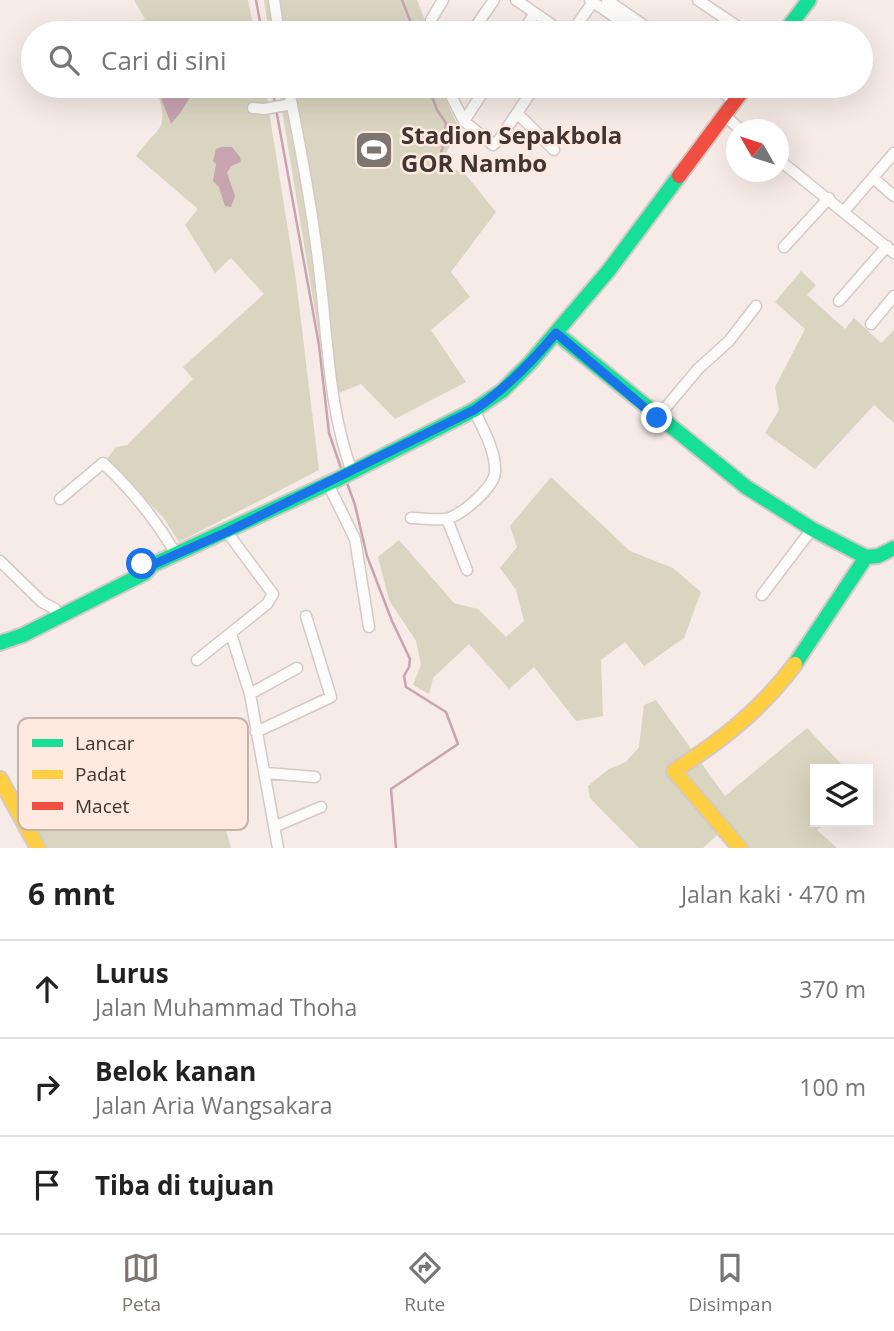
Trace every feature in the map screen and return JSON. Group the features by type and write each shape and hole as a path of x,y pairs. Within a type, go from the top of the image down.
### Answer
{"main road":[{"path":"794,21 809,0"},
{"path":"0,633 21,631 145,573 152,565 330,483 474,410 502,391 530,363 624,251 725,117 734,98"},
{"path":"556,333 746,488 812,529 866,557 878,556 894,548"},
{"path":"740,848 674,771 715,745 762,705 793,667 866,557"},
{"path":"0,643 55,609 142,564 152,565"},
{"path":"0,779 18,812"},
{"path":"28,830 38,848"}],"street":[{"path":"274,0 277,21"},
{"path":"431,21 443,0"},
{"path":"479,21 494,0"},
{"path":"516,0 547,21"},
{"path":"698,0 729,21"},
{"path":"578,21 591,1 610,4 636,21"},
{"path":"610,4 626,21"},
{"path":"530,21 535,13"},
{"path":"287,98 320,277 335,411 350,473"},
{"path":"452,98 464,121 493,145 528,98"},
{"path":"464,121 479,98"},
{"path":"254,108 287,105"},
{"path":"517,113 554,150"},
{"path":"845,210 894,153"},
{"path":"789,167 890,249 839,301"},
{"path":"873,178 894,196"},
{"path":"784,247 829,198"},
{"path":"871,324 894,296"},
{"path":"657,418 698,369 729,341 756,306"},
{"path":"411,518 447,519 479,498 492,484 495,472 490,442 474,410"},
{"path":"60,499 103,463 154,519 176,554"},
{"path":"330,483 355,539 369,627"},
{"path":"447,519 467,570"},
{"path":"762,595 812,529"},
{"path":"197,660 267,604 273,594 227,532"},
{"path":"0,561 42,602 55,609"},
{"path":"256,733 331,697 306,616"},
{"path":"231,634 250,694 278,848"},
{"path":"250,694 297,668"},
{"path":"266,773 315,777"},
{"path":"276,826 321,807"}],"shaded area":[{"path":"134,0 248,0 252,21 140,21 145,19"},
{"path":"264,0 417,0 425,21 267,21"},
{"path":"159,98 267,98 296,280 319,470 179,542 163,517 106,460 116,447 127,445 193,379 183,367 264,294 231,258 215,273 185,225 198,209 136,156 161,125"},
{"path":"161,98 190,98 181,112 171,124"},
{"path":"280,98 445,98 458,126 442,163 466,175 496,212 451,272 470,297 431,330 466,382 395,419 361,384 329,397"},
{"path":"232,147 241,162 231,166 227,173 235,196 231,207 225,206 219,187 213,181 216,149"},
{"path":"801,271 816,285 807,295 845,329 854,318 881,343 894,330 894,423 874,405 815,469 765,433 779,410 775,387 805,329 775,302"},
{"path":"551,477 630,551 673,568 701,592 684,638 644,666 625,642 601,660 603,716 576,721 534,667 509,689 469,644 433,678 429,694 413,685 421,665 416,641 389,600 378,557 399,540 454,603 478,609 506,637 524,621 516,590 500,568 517,547 510,526"},
{"path":"656,700 725,796 807,728 841,764 810,764 810,827 821,827 817,830 837,848 743,848 725,828 703,848 639,848 590,798 588,786 609,769 626,762 639,747 644,705"},
{"path":"41,830 226,830 231,848 42,848 33,836"}],"waterway":[{"path":"256,0 260,21"},
{"path":"402,0 410,21"},
{"path":"274,98 275,103"},
{"path":"432,98 446,123 444,143 437,166"},
{"path":"276,109 319,345 329,433 342,471"},
{"path":"346,480 367,556 410,659 404,676 406,687 446,712 458,744 391,789 396,848"}],"traffic: fast":[{"path":"793,21 809,0"},
{"path":"0,643 23,635 145,573 152,565 336,480 474,410 502,391 530,363 609,270 679,176"},
{"path":"556,333 746,487 812,529 866,557 878,556 894,548"},
{"path":"795,664 866,557"}],"traffic: slow":[{"path":"740,848 674,771 755,710 795,664"},
{"path":"0,779 18,812"},
{"path":"28,830 38,848"}],"traffic: jam":[{"path":"679,176 737,98"}],"place":[{"name":"Stadion Sepakbola GOR Nambo","path":"374,150"}],"route":[{"path":"142,564 152,565 227,532 474,410 502,391 556,333 657,418"}]}
